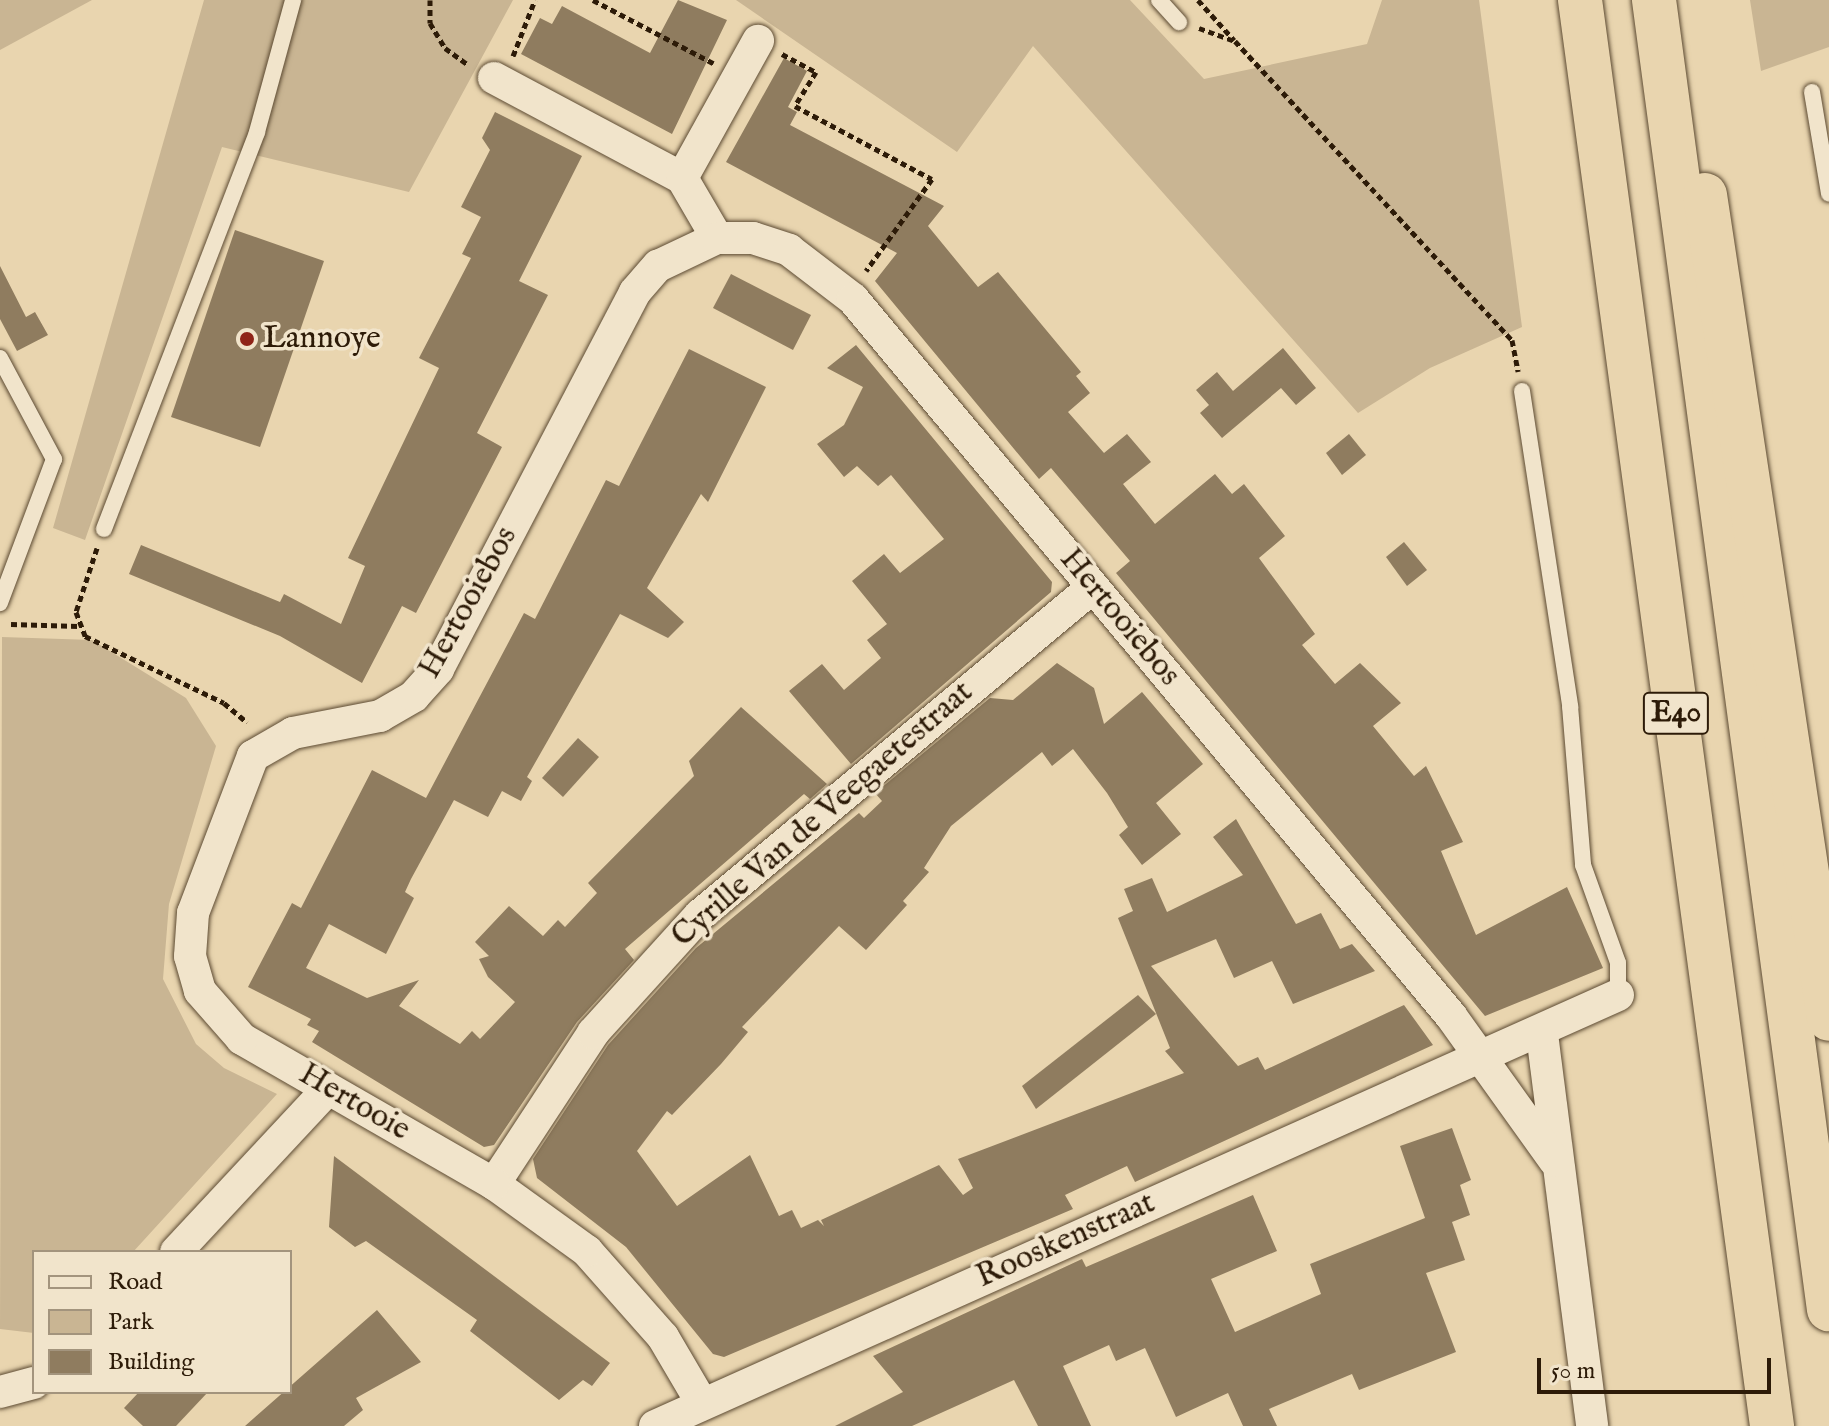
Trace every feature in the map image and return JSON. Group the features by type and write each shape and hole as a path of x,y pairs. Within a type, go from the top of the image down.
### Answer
{"highway":[{"name":"E40","path":"1580,0 1772,1426"},
{"name":"E40","path":"1656,0 1829,1309"},
{"path":"1656,0 1719,252 1829,1019"}],"street":[{"path":"682,178 758,41"},
{"path":"498,80 682,178 717,238"},
{"name":"Hertooiebos","path":"270,742 380,716 414,696 438,669 635,292 658,266 717,238 753,238 789,250 846,292 1451,1016 1479,1061"},
{"name":"Cyrille Van de Veegaetestraat","path":"494,1184 593,1033 700,915 1093,587"},
{"name":"Hertooie","path":"270,742 239,779 193,913 190,956 219,1018 328,1089 494,1184 587,1251 627,1292 700,1400"},
{"name":"Rooskenstraat","path":"655,1426 700,1400 1542,1034 1618,995"},
{"path":"1542,1034 1555,1161 1592,1426"},
{"path":"1479,1061 1555,1161"},
{"path":"178,1250 328,1089"},
{"path":"0,1392 32,1384"}],"lane":[{"path":"104,529 257,132 293,0"},
{"path":"1159,0 1179,22"},
{"path":"1812,92 1829,194"},
{"path":"0,358 54,459 0,603"},
{"path":"1522,391 1570,706 1583,865 1618,963 1618,995"}],"path":[{"path":"430,0 430,23 445,48 498,80 535,0"},
{"path":"593,0 737,76"},
{"path":"1198,0 1512,340 1522,391"},
{"path":"1179,22 1235,41"},
{"path":"758,41 816,72 795,106 932,179 846,292"},
{"path":"104,529 81,590 78,626 85,636 224,703 270,742"},
{"path":"0,624 78,626"}],"green space":[{"path":"0,0 92,0 0,50"},
{"path":"204,0 513,0 409,192 222,147 85,540 53,528"},
{"path":"736,0 1130,0 1204,79 1367,44 1382,0 1479,0 1522,327 1430,368 1358,413 1033,46 957,152"},
{"path":"1750,0 1829,0 1829,47 1761,71"},
{"path":"2,637 92,640 186,698 216,746 169,904 163,979 196,1044 224,1068 277,1094 135,1250 32,1250 32,1333 0,1329"}],"building":[{"path":"678,0 727,20 672,134 521,54 540,18 552,24 562,6 650,53"},
{"path":"784,58 807,71 788,107 797,112 790,125 944,206 928,226 978,287 998,272 1081,372 1076,376 1090,393 1068,412 1104,453 1127,434 1151,462 1123,484 1155,524 1215,474 1232,494 1244,484 1285,536 1259,558 1315,634 1302,645 1335,684 1360,663 1401,703 1373,726 1414,776 1426,766 1463,842 1441,851 1476,935 1567,887 1603,968 1485,1016 1116,573 1130,561 1051,468 1039,479 875,281 897,253 726,162"},
{"path":"495,112 582,156 519,281 548,295 477,433 502,447 416,613 402,606 362,683 280,636 129,574 141,545 280,602 284,594 341,624 365,566 348,558 439,368 419,358 471,258 462,254 481,217 461,207 490,150 482,138"},
{"name":"Lannoye","path":"235,230 324,261 260,447 171,417"},
{"path":"0,266 26,317 35,312 48,335 17,351 0,319"},
{"path":"731,274 811,315 793,350 713,308"},
{"path":"856,345 1052,582 1051,592 851,764 789,691 822,664 844,690 881,658 867,640 887,624 852,581 884,554 900,573 944,539 891,475 878,486 857,466 844,477 817,444 844,425 863,387 827,368"},
{"path":"1283,348 1316,388 1296,405 1281,388 1222,438 1200,413 1209,405 1196,390 1217,372 1233,391"},
{"path":"689,349 766,387 708,502 701,494 647,588 684,622 668,638 620,614 527,777 532,781 521,801 502,791 488,817 454,800 405,892 414,898 386,954 329,924 306,968 367,998 419,980 399,1006 460,1044 472,1031 480,1039 515,1002 488,977 479,959 489,956 475,942 509,906 543,936 558,920 565,927 597,893 588,883 694,776 689,761 741,707 827,784 810,799 804,794 625,949 634,960 577,1022 494,1145 484,1147 312,1042 319,1031 307,1025 311,1019 248,987 292,903 301,908 372,770 426,798 524,613 535,619 606,480 619,486"},
{"path":"1349,434 1366,455 1342,475 1326,453"},
{"path":"1404,542 1427,570 1407,586 1386,557"},
{"path":"1057,663 1094,688 1104,724 1142,692 1203,764 1156,803 1181,834 1142,865 1119,835 1128,827 1107,793 1073,749 1052,766 1042,752 951,826 924,868 929,872 903,901 907,905 866,950 839,926 742,1027 748,1032 721,1064 672,1115 667,1111 637,1151 677,1206 750,1155 779,1216 792,1210 801,1228 818,1220 824,1226 821,1220 939,1165 963,1195 973,1188 958,1159 1184,1073 1165,1051 1170,1048 1118,918 1133,911 1124,889 1152,878 1167,912 1243,875 1213,837 1236,819 1296,924 1321,913 1340,949 1352,944 1375,971 1293,1004 1272,961 1234,978 1216,939 1151,966 1238,1066 1258,1057 1265,1070 1404,1005 1433,1045 1135,1182 1127,1166 1065,1195 1073,1209 724,1357 713,1354 626,1247 537,1178 533,1159 608,1045 696,948 859,813 864,818 882,801 875,793 990,698 1013,700"},
{"path":"578,738 599,757 563,797 542,778"},
{"path":"1138,995 1156,1014 1036,1109 1022,1086"},
{"path":"1452,1128 1471,1180 1460,1185 1470,1215 1452,1222 1465,1260 1426,1273 1456,1352 1359,1390 1352,1374 1269,1409 1277,1426 1243,1426 1228,1393 1176,1417 1145,1348 1116,1361 1109,1345 1063,1366 1091,1426 1038,1426 1014,1380 912,1426 835,1426 903,1392 873,1356 1082,1259 1086,1267 1253,1195 1277,1251 1211,1279 1235,1332 1321,1294 1310,1264 1425,1218 1400,1146"},
{"path":"334,1156 610,1363 592,1386 583,1380 559,1400 470,1331 477,1320 366,1241 355,1247 329,1227"},
{"path":"377,1310 421,1362 356,1398 363,1410 344,1426 245,1426 281,1394 292,1394 292,1385"},
{"path":"137,1394 206,1394 176,1426 143,1426 124,1408"}],"place":[{"name":"Lannoye","path":"247,339"}]}
